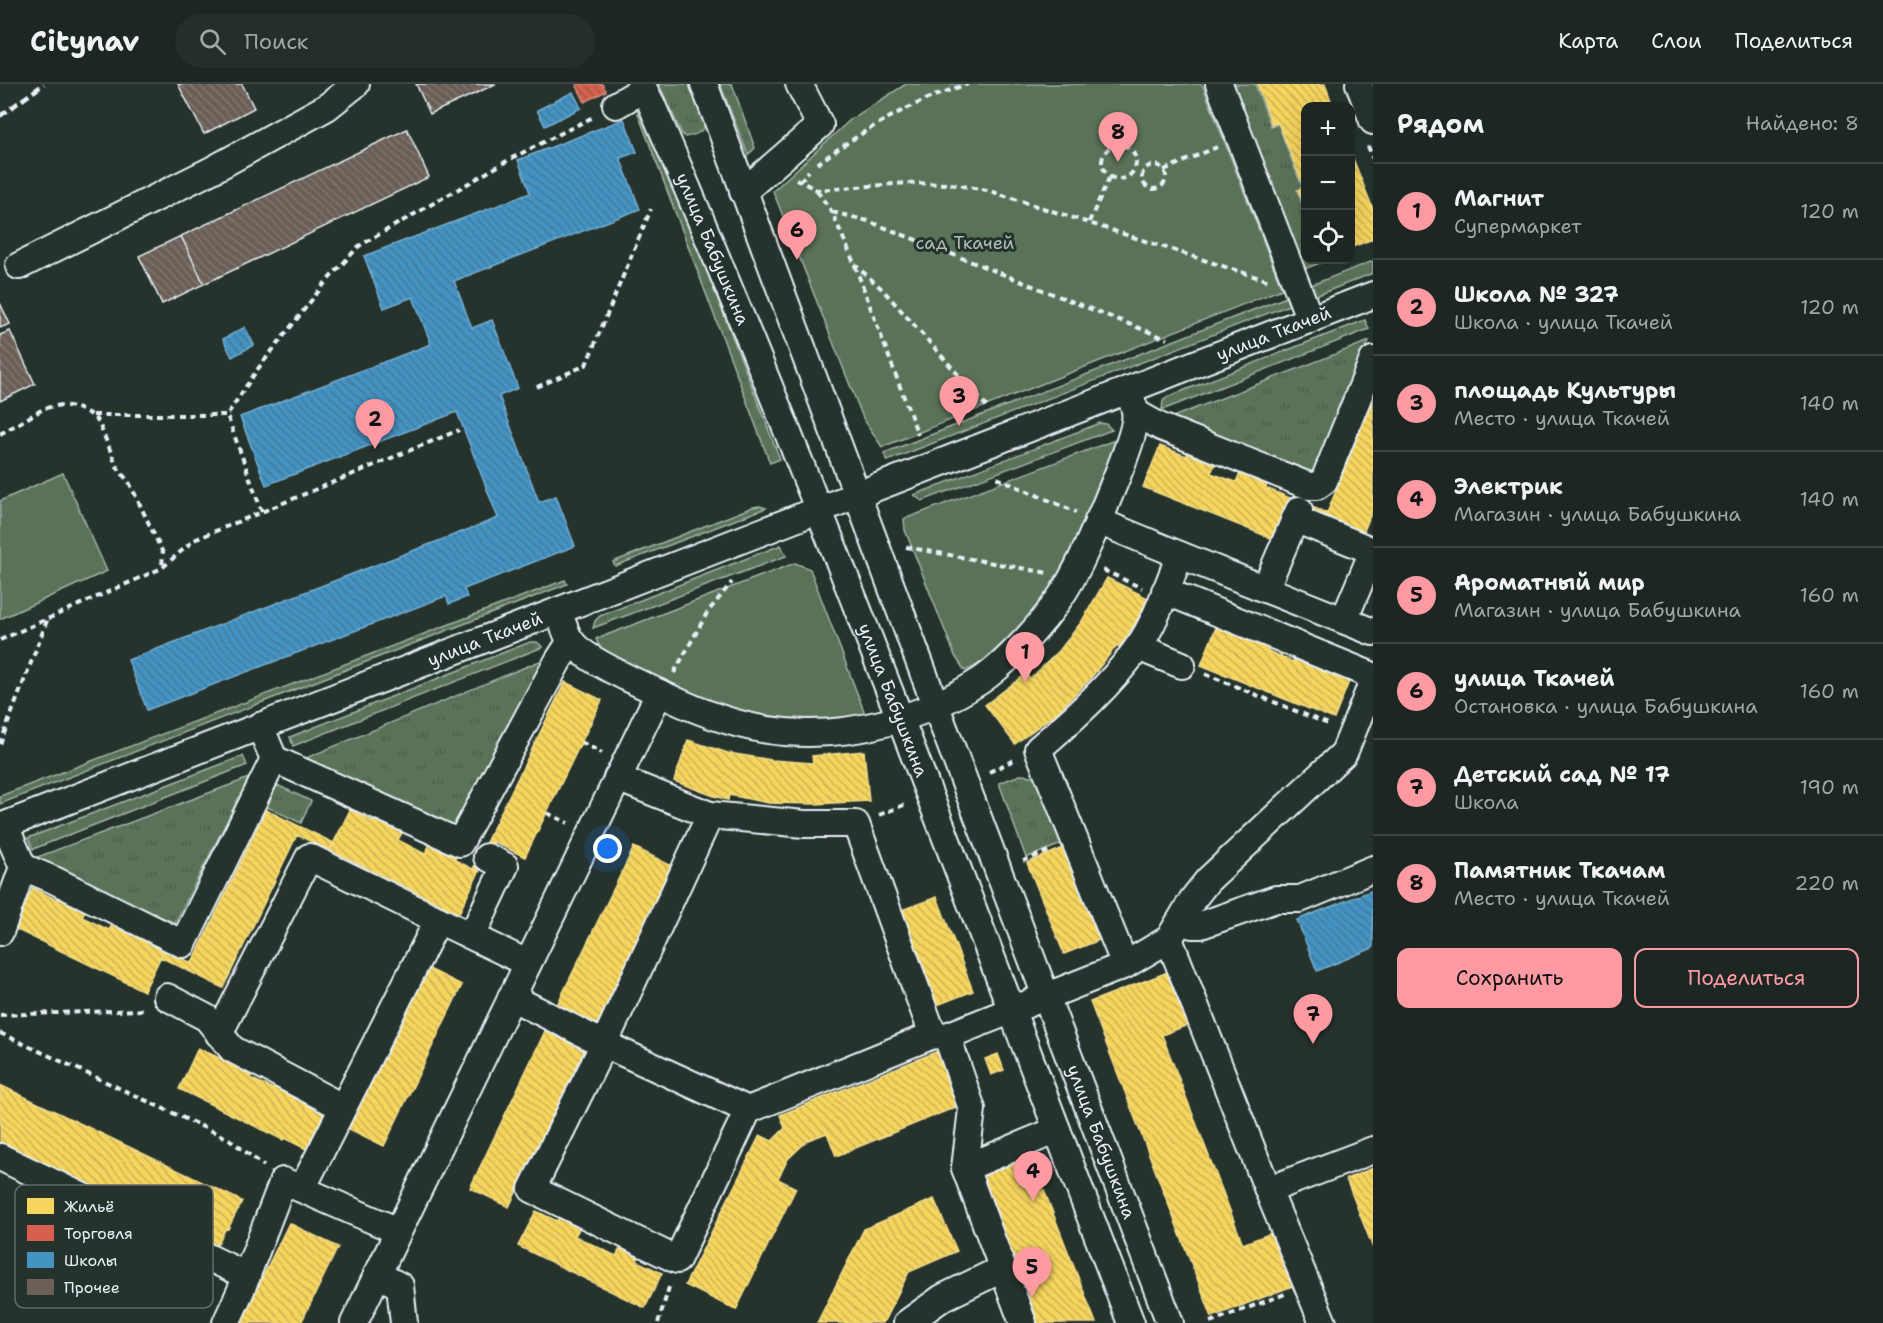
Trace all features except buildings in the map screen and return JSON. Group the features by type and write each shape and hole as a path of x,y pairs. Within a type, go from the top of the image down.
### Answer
{"street":[{"path":"19,266 212,170 327,107 356,84"},
{"name":"улица Бабушкина","path":"704,84 935,704 1170,1323"},
{"path":"743,192 820,125 799,84"},
{"path":"1219,84 1310,320"},
{"path":"1359,84 1373,121"},
{"path":"616,105 643,87"},
{"name":"улица Бабушкина","path":"643,87 710,240 900,718 1131,1323"},
{"name":"улица Ткачей","path":"2,826 857,495 1131,402 1310,320 1373,295"},
{"path":"1265,589 1301,504 1324,481 1373,360"},
{"path":"1131,402 1161,427 1301,504 1373,551 1344,620"},
{"path":"558,611 571,641 593,660 665,685 698,711 727,720 784,732 825,733 876,726 900,718 935,704 982,680 1036,627 1061,596 1090,517 1127,453 1131,402"},
{"path":"1090,517 1373,632"},
{"path":"1125,964 1038,749 1083,709 1138,647 1180,555"},
{"path":"1165,591 1373,676"},
{"path":"476,851 558,661 571,641"},
{"path":"1138,647 1182,665"},
{"path":"1323,1323 1268,1190 1175,930 1193,899 1208,880 1344,753 1373,681"},
{"path":"354,1323 617,778 665,685"},
{"path":"260,726 274,759 505,866 472,936"},
{"path":"2,826 23,867 183,944 274,759"},
{"path":"617,778 710,815 804,824 856,824 972,1109 965,1168 1023,1323"},
{"path":"710,815 604,1044 532,1188 677,1260 748,1110 1125,964 1175,930 1201,926 1276,899 1300,899 1373,869"},
{"path":"219,1034 309,858 527,963"},
{"path":"0,932 23,867"},
{"path":"226,1323 293,1185 342,1107 438,920"},
{"path":"167,997 207,1018 232,1049 342,1107"},
{"path":"511,997 604,1044 748,1110"},
{"path":"965,1168 1057,1130"},
{"path":"1268,1190 1373,1150"},
{"path":"0,1157 58,1185"},
{"path":"293,1185 398,1231"},
{"path":"213,1260 247,1276"},
{"path":"907,1323 942,1298 1002,1269"},
{"path":"377,1274 400,1286 404,1323"}],"path":[{"path":"800,182 813,167 891,115 944,91 968,84"},
{"path":"227,415 264,361 359,246 514,157 616,105"},
{"path":"1164,170 1240,138"},
{"path":"1120,145 1130,149 1136,159 1134,169 1124,178 1117,179 1110,176 1103,168 1103,157 1109,148 1120,145"},
{"path":"776,164 800,182 817,190 908,183 950,184 987,190 1276,283 1297,286"},
{"path":"1150,165 1160,166 1166,175 1163,184 1155,189 1143,182 1142,172 1150,165"},
{"path":"1134,169 1142,172"},
{"path":"1089,222 1110,176"},
{"path":"817,190 832,212 854,263 918,435"},
{"path":"537,387 586,365 651,210"},
{"path":"832,212 867,221 1167,339"},
{"path":"854,263 882,289 988,408"},
{"path":"0,434 45,408 62,405 75,407 93,415 227,415"},
{"path":"93,415 99,423 117,467 130,484 163,553 162,568"},
{"path":"227,415 262,512"},
{"path":"0,640 162,568 194,540 459,430"},
{"path":"997,478 1090,517"},
{"path":"906,547 1056,574"},
{"path":"1099,568 1153,594 1165,591"},
{"path":"665,685 707,613 732,582"},
{"path":"0,744 48,618"},
{"path":"1182,665 1352,734"},
{"path":"581,742 604,754"},
{"path":"547,813 570,825"},
{"path":"0,1015 140,1010 167,997"},
{"path":"0,1033 229,1139 293,1185"},
{"path":"658,1323 670,1281"},
{"path":"1210,1322 1308,1285"}],"green space":[{"path":"659,84 690,84 705,126 701,131 688,137 682,134"},
{"path":"720,84 732,84 755,148 748,155"},
{"name":"сад Ткачей","path":"906,84 1202,84 1282,289 882,447 863,418 773,191 851,119"},
{"path":"1232,84 1255,84 1271,126 1278,124 1301,184 1301,188 1297,190 1301,201 1301,261"},
{"path":"640,99 780,459 770,463 634,103"},
{"path":"1373,261 1373,273 1311,298 1306,287"},
{"path":"1302,264 1317,264 1304,269"},
{"path":"1289,296 1292,304 887,461 884,453"},
{"path":"1365,320 1369,329 1162,410 1163,401 1167,397"},
{"path":"1369,341 1313,477 1170,418"},
{"path":"1100,423 1106,424 1112,430 922,501 914,495"},
{"path":"1115,440 1104,477 1060,578 1030,616 1003,644 990,656 965,671 955,656 905,530 904,519"},
{"path":"63,473 107,571 0,619 0,501"},
{"path":"753,507 766,508 615,566 613,562"},
{"path":"781,545 786,556 593,628 600,616"},
{"path":"795,563 810,569 865,714 826,720 784,719 740,711 702,700 602,652 596,639"},
{"path":"565,580 567,584 0,804 0,796"},
{"path":"530,642 537,642 543,647 293,746 290,737"},
{"path":"540,661 543,664 452,831 306,758"},
{"path":"243,756 247,765 33,849 28,838"},
{"path":"1020,775 1034,776 1040,781 1064,843 1026,858 999,783"},
{"path":"249,778 175,923 32,859"},
{"path":"277,785 311,801 301,823 267,807"}],"railway":[{"path":"0,116 44,84"}],"place":[{"name":"Памятник Ткачам","path":"1118,162"},
{"name":"улица Ткачей","path":"797,260"},
{"name":"площадь Культуры","path":"959,426"},
{"name":"Школа № 327","path":"375,449"},
{"name":"Магнит","path":"1025,682"},
{"name":"Детский сад № 17","path":"1313,1044"},
{"name":"Электрик","path":"1033,1201"},
{"name":"Ароматный мир","path":"1032,1297"}]}
